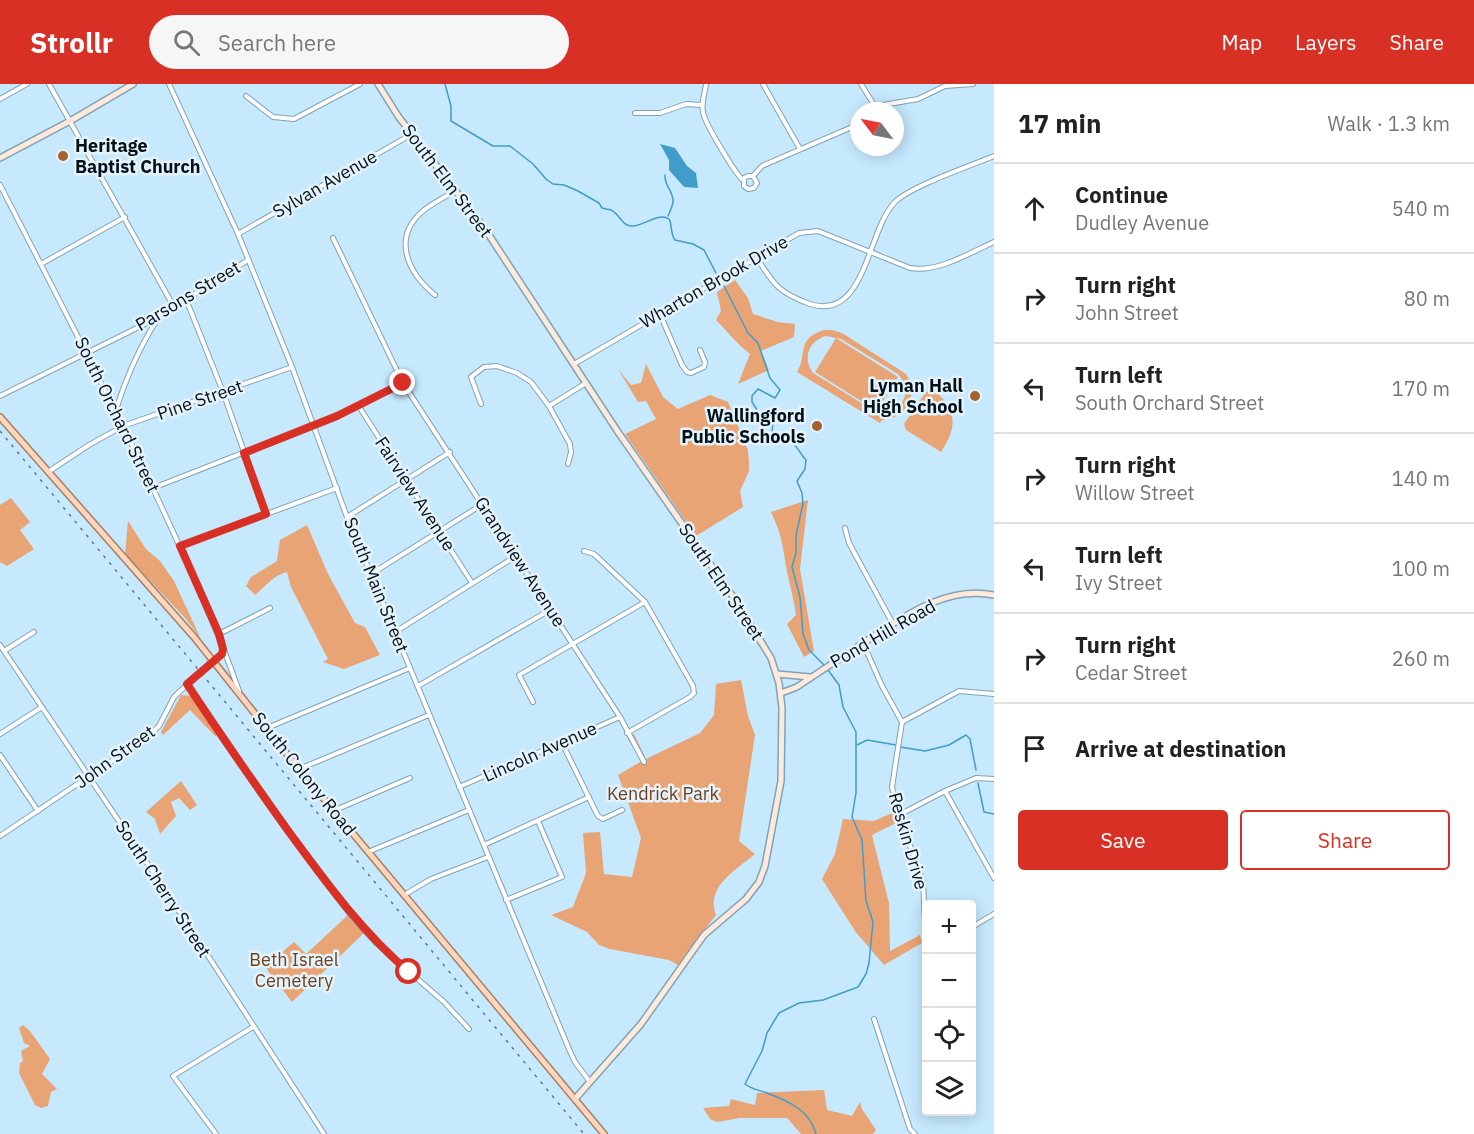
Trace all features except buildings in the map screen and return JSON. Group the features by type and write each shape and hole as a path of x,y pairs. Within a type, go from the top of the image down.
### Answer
{"main road":[{"path":"0,158 133,84"},
{"name":"South Elm Street","path":"378,84 412,134 485,229 586,383 748,620 771,658 781,693 780,795 765,866 759,882 746,899 704,935 653,1008 575,1099"},
{"name":"South Colony Road","path":"0,417 214,662 333,811 604,1134"},
{"name":"Pond Hill Road","path":"781,693 791,691 893,624 933,602 968,594 994,595"},
{"name":"Pond Hill Road","path":"777,674 810,677"}],"street":[{"path":"0,99 27,84"},
{"path":"49,84 174,307"},
{"name":"South Main Street","path":"169,84 238,234 292,367 347,517 506,900 572,1056 590,1082"},
{"path":"246,96 273,117 282,120 294,119 360,84"},
{"path":"706,84 702,105 704,118 746,188 754,188 757,181 753,176"},
{"path":"763,84 800,149"},
{"path":"861,84 871,102"},
{"path":"900,102 918,99 952,84 960,86 973,84"},
{"path":"634,113 660,113 686,104 702,105"},
{"path":"743,180 746,176 753,176 762,166 850,128"},
{"name":"Sylvan Avenue","path":"238,234 412,134"},
{"path":"757,258 772,282 780,290 803,302 825,307 837,304 852,293 889,210 900,197 994,156"},
{"name":"South Orchard Street","path":"0,185 153,488 219,634 240,694"},
{"path":"435,295 424,286 408,262 404,248 409,227 422,211 455,189"},
{"path":"41,264 125,217"},
{"name":"Wharton Brook Drive","path":"574,364 799,233 810,231 829,235 910,268 922,270 956,259 994,242"},
{"name":"Grandview Avenue","path":"333,238 403,383 450,452 620,717 644,762"},
{"name":"Parsons Street","path":"0,396 159,317 248,260"},
{"path":"186,300 223,392 266,514"},
{"path":"660,314 687,372 691,373 704,367 705,362 700,350"},
{"path":"116,411 125,380 141,344 159,317"},
{"path":"481,404 471,377 489,365 517,373 531,382 549,406 570,444 568,464"},
{"name":"Pine Street","path":"47,472 88,445 123,426 292,367"},
{"path":"153,488 313,426 403,383"},
{"path":"549,406 586,383"},
{"name":"Fairview Avenue","path":"358,405 472,583"},
{"path":"347,517 450,452"},
{"path":"180,546 336,488"},
{"path":"371,574 483,504"},
{"path":"845,528 849,543 893,624"},
{"path":"584,551 594,554 645,602 693,686 693,693 690,697 627,733"},
{"path":"395,632 516,556"},
{"path":"533,702 519,675 645,602"},
{"path":"219,634 270,608"},
{"path":"418,686 550,610"},
{"path":"4,651 34,633"},
{"path":"863,644 902,722 959,691 994,694"},
{"name":"South Cherry Street","path":"0,645 90,776 324,1134"},
{"path":"214,662 222,654 223,649"},
{"name":"John Street","path":"0,836 154,732 174,697 214,662"},
{"path":"267,728 410,668"},
{"path":"187,684 252,780 349,913 376,943 444,1002 469,1029"},
{"path":"0,734 42,707"},
{"path":"299,769 429,715"},
{"name":"Lincoln Avenue","path":"459,787 620,717"},
{"name":"Reskin Drive","path":"902,722 892,787 899,815 923,882 924,900"},
{"path":"562,743 600,818 603,819 622,810"},
{"path":"0,755 38,811"},
{"path":"333,811 410,778"},
{"path":"899,815 976,778 994,779"},
{"path":"945,791 994,878"},
{"path":"484,844 589,797"},
{"path":"368,852 469,810"},
{"path":"506,900 562,877 538,821"},
{"path":"404,895 431,879 488,857"},
{"path":"976,925 994,914"},
{"path":"874,1019 910,1129 915,1134"},
{"path":"216,1134 173,1076 253,1027"}],"green space":[{"path":"735,280 748,298 753,314 778,322 795,324 794,337 761,351 769,370 738,384 750,354 716,320 721,311 717,292"},
{"path":"824,330 842,333 906,374 910,382 911,397 904,410 880,423 797,372 806,343 815,334","holes":["826,336 841,339 898,374 905,389 905,396 898,408 885,413 876,412 813,373 808,356 815,342"]},
{"path":"836,338 898,377 877,411 815,372"},
{"path":"646,364 663,397 678,409 710,395 728,402 748,450 749,471 740,491 743,507 696,536 625,434 656,419 646,401 638,402 618,369 631,385 641,383"},
{"path":"933,389 951,411 952,426 947,443 941,452 906,430 904,424 925,393"},
{"path":"11,498 30,522 20,530 34,549 7,566 0,562 0,505"},
{"path":"808,500 800,569 814,651 804,657 787,624 796,615 781,539 771,512"},
{"path":"128,521 146,549 160,561 174,581 201,639 186,619 125,554"},
{"path":"307,525 328,574 355,623 365,627 380,655 344,669 323,662 328,659 291,587 287,572 274,578 255,595 246,586 251,577 277,561 280,540"},
{"name":"Kendrick Park","path":"741,680 748,716 755,735 739,841 755,854 731,873 718,888 714,905 716,915 678,965 669,960 599,945 587,932 551,915 573,907 586,873 583,833 600,832 604,874 632,877 641,838 618,775 642,761 627,738 634,734 646,759 700,733 714,715 716,684"},
{"path":"181,695 192,696 217,735 215,736 190,710 163,735 161,732"},
{"path":"181,781 197,805 190,810 179,798 171,802 176,816 160,834 155,819 146,812"},
{"path":"897,811 902,820 872,835 889,903 890,951 920,935 922,943 884,965 855,931 822,879 835,854 843,819 874,821"},
{"name":"Beth Israel Cemetery","path":"348,915 364,933 292,1002 265,967 294,942 306,954"},
{"path":"23,1025 50,1059 42,1074 57,1089 51,1092 48,1106 41,1108 35,1105 19,1073 20,1063 23,1061 21,1051 30,1046 24,1043 19,1028"},
{"path":"824,1090 827,1110 852,1116 860,1102 876,1130 873,1134 801,1134 787,1118 740,1118 717,1122 710,1119 703,1108 729,1106 731,1099 755,1105 757,1093"}],"water":[{"path":"660,144 675,148 687,166 696,173 698,188 684,187 669,170 669,160"}],"waterway":[{"path":"445,84 451,106 451,121 493,146 510,146 553,184 564,185 578,191 599,203 602,208 614,212 629,226 661,217 669,219 675,240 693,244 704,250 716,273"},
{"path":"665,175 673,201 668,216"},
{"path":"724,286 748,333 758,343 770,378 780,390 775,398 758,389 752,396 752,402 761,416 768,416 773,420 772,435 792,443 806,460 805,469 797,481 802,493 803,504 792,567 800,597 803,634 809,650 825,666"},
{"path":"816,1134 809,1119 797,1108 783,1099 745,1084 762,1051 767,1033 779,1013 799,1003 823,1000 858,987 866,974 869,963 873,922 866,901 862,840 852,817 856,793 856,732 843,707 839,685 828,670"},
{"path":"900,747 925,751 949,745 966,735 970,739 976,770"},
{"path":"857,745 867,740 896,745"},
{"path":"978,783 984,812 994,814"}],"railway":[{"path":"0,431 584,1134"}],"place":[{"name":"Heritage Baptist Church","path":"63,156"},
{"name":"Lyman Hall High School","path":"975,396"},
{"name":"Wallingford Public Schools","path":"817,426"}],"route":[{"path":"403,383 337,416 244,453 266,514 180,546 219,634 223,649 222,654 187,684 252,780 349,913 376,943 409,972"}]}
